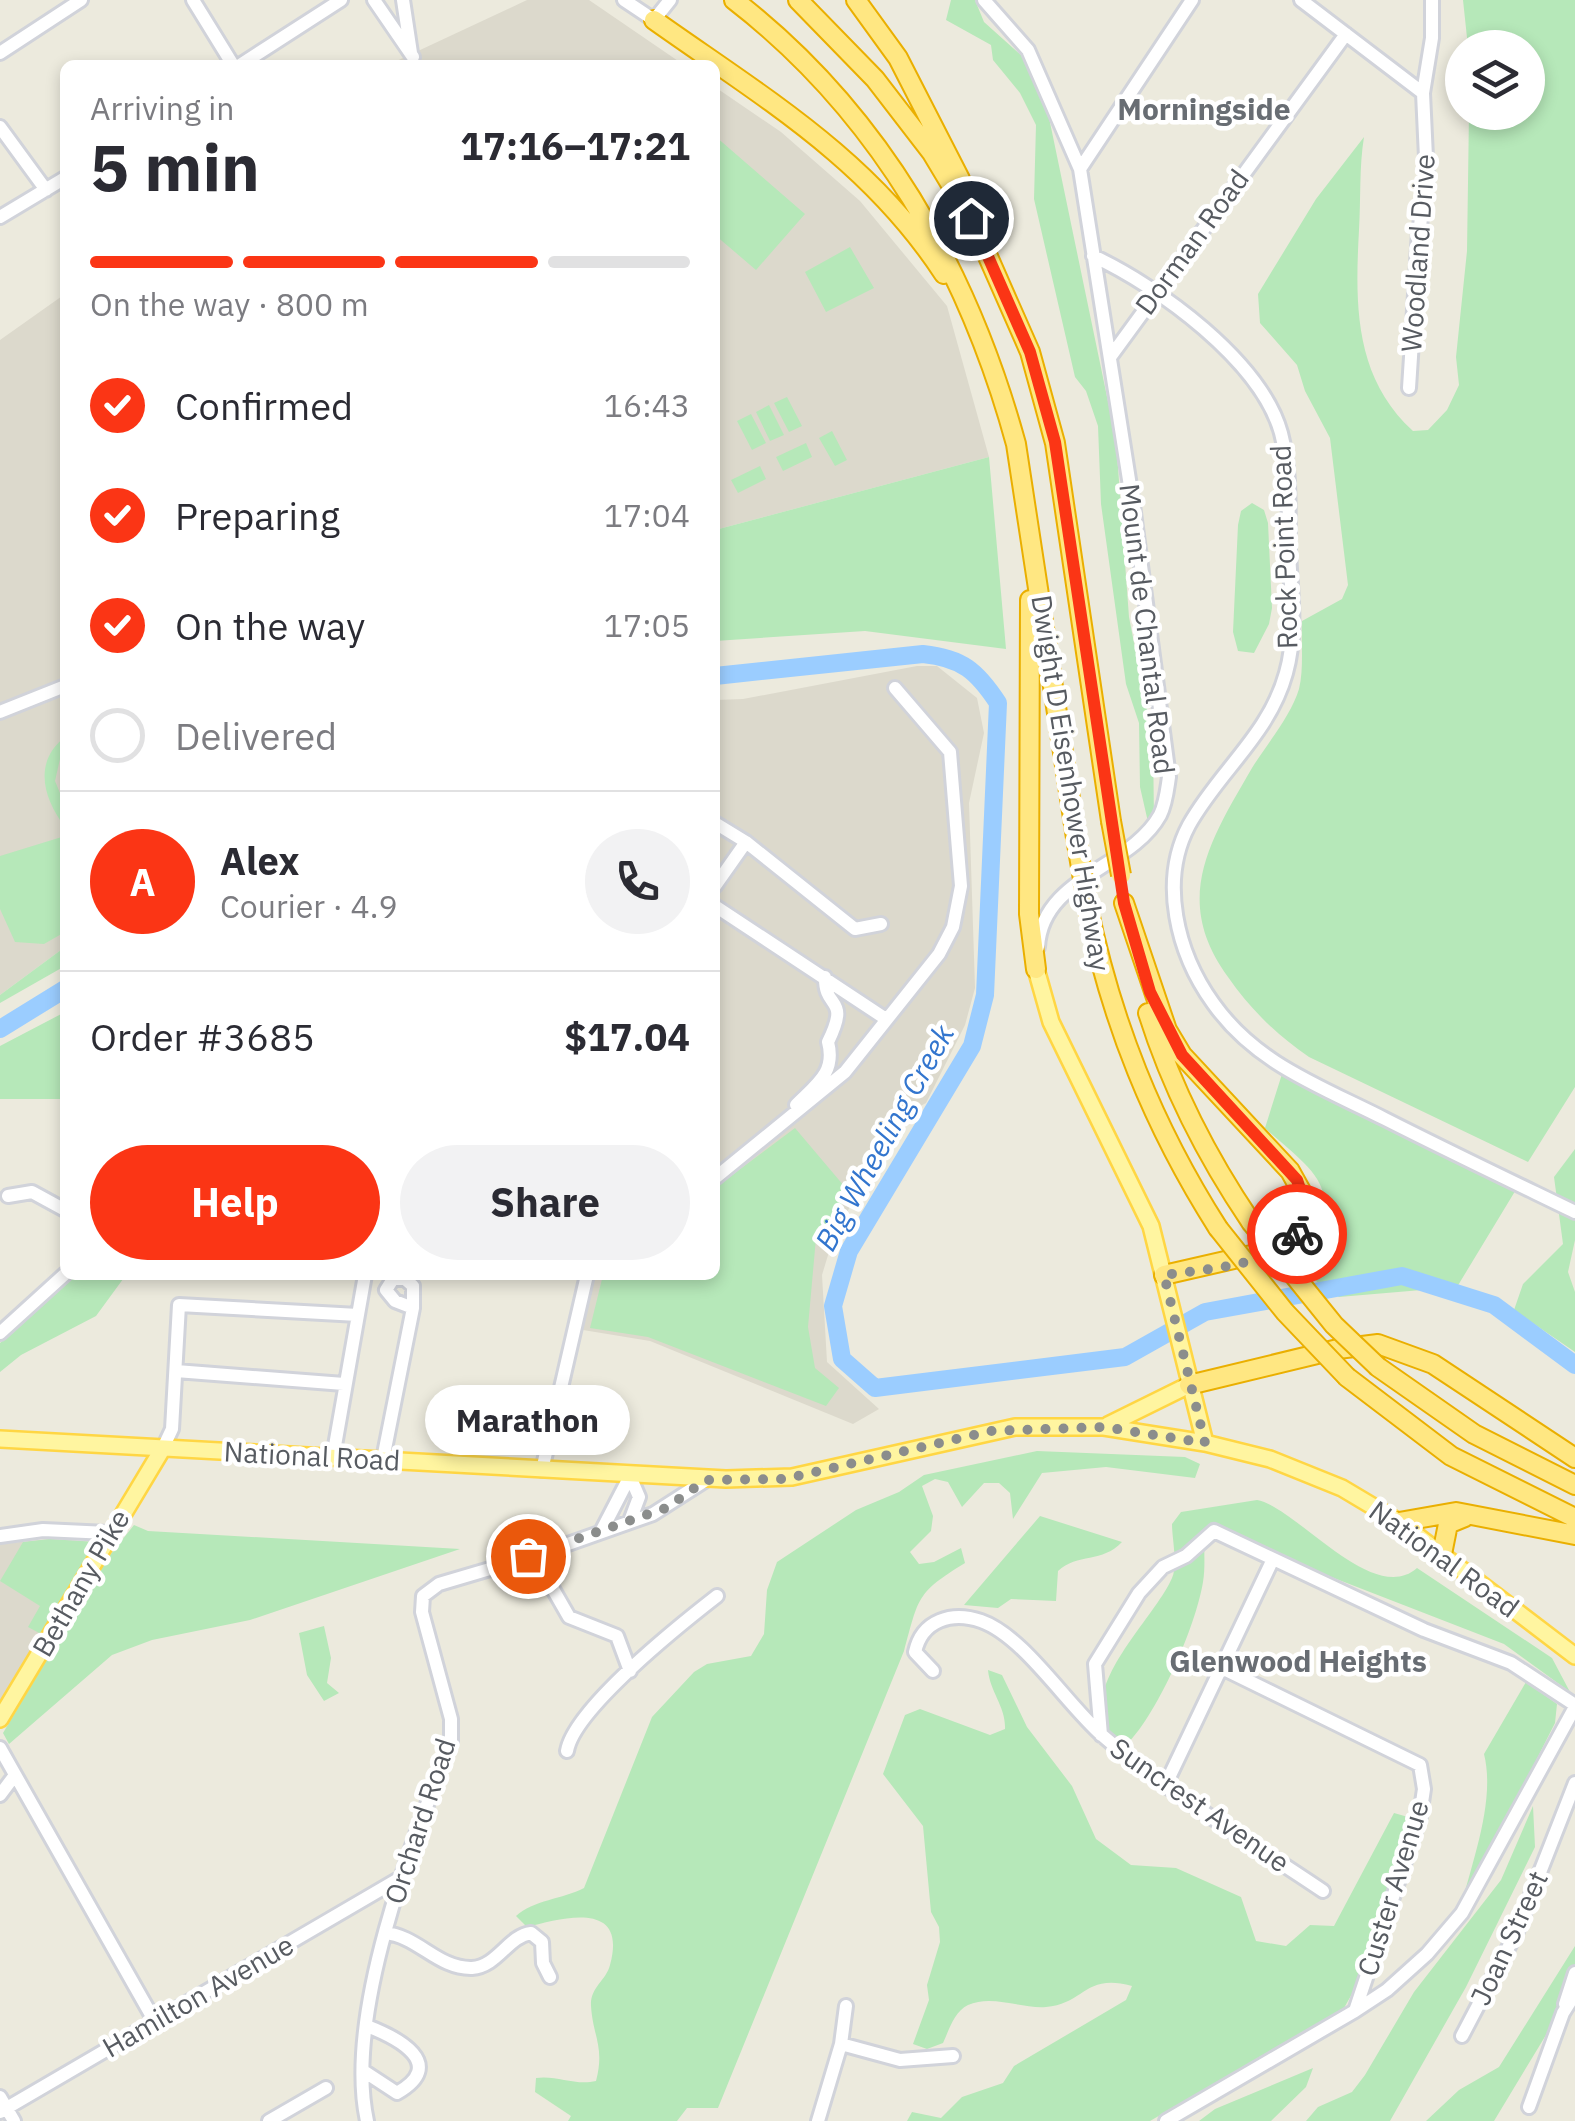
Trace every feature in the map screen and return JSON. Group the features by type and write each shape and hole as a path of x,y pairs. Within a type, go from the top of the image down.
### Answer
{"highway":[{"name":"Dwight D Eisenhower Highway","path":"734,0 807,65 855,116 917,204 960,282 982,337 1016,444 1076,838 1102,974 1134,1068 1190,1184 1218,1228 1285,1312 1347,1378 1451,1456 1575,1518"},
{"name":"Dwight D Eisenhower Highway","path":"798,0 875,78 932,153 971,218 1030,352 1055,442 1140,986 1166,1065 1196,1132 1251,1222 1334,1325 1378,1367 1474,1434 1575,1485"},
{"path":"856,0 898,58 960,178 971,218"},
{"path":"654,20 710,60"},
{"path":"720,67 830,146 876,185 920,237 982,337"},
{"path":"1025,499 1032,650 1029,914 1036,969"},
{"path":"1124,903 1166,1030 1182,1055 1290,1170 1305,1198 1301,1229 1282,1248 1166,1283"},
{"path":"1187,1378 1338,1348 1378,1344 1396,1347 1433,1364 1575,1458"},
{"path":"1399,1522 1440,1514 1476,1515 1575,1535"},
{"path":"1442,1554 1448,1524 1476,1515"}],"main road":[{"name":"Mount de Chantal Road","path":"1036,969 1051,1022 1151,1226 1205,1443"},
{"path":"1104,1427 1144,1411 1187,1378"},
{"name":"National Road","path":"0,1439 706,1480 785,1479 1015,1427 1104,1427 1205,1443 1314,1474 1399,1522 1575,1656"},
{"name":"Bethany Pike","path":"0,1719 108,1533 163,1448"}],"street":[{"path":"0,53 81,0"},
{"path":"193,0 233,60"},
{"path":"244,60 341,0"},
{"path":"374,0 412,60"},
{"path":"403,0 413,60"},
{"path":"624,0 654,20 670,0"},
{"name":"Mount de Chantal Road","path":"984,0 1028,50 1080,169 1169,777 1161,813 1150,830 1062,896 1045,916 1036,969"},
{"path":"1080,169 1192,0"},
{"path":"1301,0 1423,93"},
{"name":"Woodland Drive","path":"1409,388 1419,232 1427,179 1423,93 1432,38 1432,0"},
{"name":"Dorman Road","path":"1110,356 1153,292 1346,34"},
{"path":"0,127 46,190"},
{"path":"0,217 60,181"},
{"name":"Rock Point Road","path":"1093,256 1153,292 1230,353 1258,384 1281,433 1285,460 1292,635 1287,672 1261,732 1190,824 1179,851 1174,901 1191,965 1235,1030 1277,1066 1575,1212"},
{"path":"0,712 60,688"},
{"path":"720,1174 845,1072 939,954 952,926 961,886 950,752 895,688"},
{"path":"720,826 746,842 854,929 881,924"},
{"path":"720,879 746,842"},
{"path":"720,909 886,1019"},
{"path":"775,1130 831,1066 828,1042 840,1020 837,1004 824,988 825,977"},
{"path":"8,1196 32,1192 60,1207"},
{"path":"0,1333 60,1279"},
{"path":"332,1456 364,1280"},
{"path":"542,1470 586,1280"},
{"path":"163,1448 172,1429 179,1305 358,1315"},
{"path":"383,1459 413,1308"},
{"path":"176,1370 344,1384"},
{"path":"630,1476 639,1497 638,1511 630,1521"},
{"path":"602,1530 630,1476"},
{"path":"630,1672 617,1636 569,1617 534,1556 666,1508 706,1480"},
{"path":"617,1496 630,1521"},
{"path":"1100,1734 1095,1664 1138,1593 1164,1567 1186,1556 1214,1531 1424,1630 1511,1663 1575,1706 1462,1913 1414,1966 1355,2011 1166,2121"},
{"path":"1,1533 108,1533"},
{"name":"Orchard Road","path":"367,2121 362,2096 368,2026 397,1880 450,1742 450,1718 422,1612 425,1592 534,1556"},
{"path":"1165,1786 1274,1559"},
{"path":"567,1751 570,1735 630,1672 668,1633 717,1596"},
{"name":"Suncrest Avenue","path":"932,1671 915,1652 920,1636 938,1620 960,1616 998,1628 1100,1734 1165,1786 1323,1891"},
{"name":"Custer Avenue","path":"1222,1668 1420,1764 1424,1789 1420,1816 1355,2011"},
{"path":"0,1748 154,2020"},
{"path":"0,1795 15,1775"},
{"name":"Joan Street","path":"1462,2036 1517,1931 1575,1784"},
{"name":"Hamilton Avenue","path":"5,2110 397,1880"},
{"name":"Orchard Road","path":"386,1934 401,1934 448,1963 476,1968 504,1954 516,1938 531,1932 542,1942 544,1971 550,1977"},
{"path":"1529,2107 1575,1973"},
{"path":"1563,2013 1575,1994"},
{"path":"818,2121 841,2044 846,2006"},
{"path":"365,2072 397,2093 410,2086 418,2070 418,2058 410,2049 368,2026"},
{"path":"841,2044 900,2060 954,2056"},
{"path":"270,2121 326,2088"}],"shaded area":[{"path":"527,0 589,0 677,60 399,60"},
{"path":"720,90 781,132 860,201 947,306 989,457 720,529"},
{"path":"60,298 60,951 0,995 0,340"},
{"path":"917,666 937,666 977,698 984,733 969,803 975,988 965,1025 926,1103 896,1119 887,1145 835,1232 822,1275 827,1362 879,1409 853,1424 650,1341 583,1330 594,1280 720,1280 720,700 743,699"},
{"path":"50,1539 96,1542 0,1702 0,1544"}],"green space":[{"path":"951,0 975,0 984,22 1022,56 1047,108 1116,440 1129,617 1153,741 1154,820 1148,822 1140,787 1139,723 1126,684 1101,504 1098,426 1086,391 1075,377 1034,199 1036,125 1020,93 993,60 991,45 946,20"},
{"path":"1463,0 1575,0 1575,1087 1528,1162 1309,1057 1286,1039 1255,1011 1211,949 1202,922 1200,897 1203,871 1222,821 1299,689 1302,621 1342,599 1348,585 1330,438 1305,391 1297,365 1260,323 1258,294 1316,199 1364,137 1357,285 1362,338 1369,363 1379,387 1413,431 1428,430 1447,410 1459,385 1456,357 1467,251 1469,130 1545,130 1545,30 1466,30"},
{"path":"720,140 805,214 756,270 720,239"},
{"path":"850,247 874,288 826,312 805,272"},
{"path":"787,397 802,426 789,432 774,403"},
{"path":"769,405 784,435 770,441 756,412"},
{"path":"751,414 766,443 752,450 737,421"},
{"path":"832,431 847,460 835,466 819,438"},
{"path":"806,443 812,457 783,471 776,457"},
{"path":"989,457 1006,649 865,631 720,641 720,529"},
{"path":"760,466 766,479 738,493 731,480"},
{"path":"1252,503 1264,510 1268,523 1272,608 1269,624 1254,653 1238,651 1233,632 1238,525 1241,511"},
{"path":"60,742 55,781 60,793 60,819 45,781 48,758"},
{"path":"60,838 60,935 44,944 15,942 0,909 0,856"},
{"path":"60,951 60,969 0,1003 0,995"},
{"path":"60,1015 60,1099 0,1099 0,1046"},
{"path":"1282,1074 1517,1188 1457,1287 1339,1297 1316,1281 1297,1251 1322,1213 1324,1197 1320,1184 1311,1170 1265,1128"},
{"path":"795,1128 850,1193 816,1238 808,1327 815,1368 839,1388 826,1406 648,1337 590,1328 602,1280 720,1280 720,1184"},
{"path":"1575,1149 1575,1240 1568,1272 1575,1292 1575,1352 1514,1310 1523,1284 1563,1244 1554,1177"},
{"path":"69,1280 122,1280 96,1316 21,1355 0,1372 0,1343"},
{"path":"1037,1451 1185,1457 1200,1464 1195,1478 1106,1467 1042,1473 1013,1519 1010,1493 999,1483 984,1483 962,1507 948,1482 935,1479 922,1486 933,1516 931,1531 910,1552 919,1564 934,1562 961,1548 965,1563 928,1590 917,1607 904,1651 718,2108 687,2108 677,2121 568,2121 571,2116 535,2092 536,2078 596,2081 599,2051 591,1999 610,1965 610,1930 588,1918 527,1927 516,1916 531,1906 584,1888 652,1717 694,1672 707,1664 751,1656 764,1634 767,1590 777,1562 856,1510 899,1492 924,1475"},
{"path":"1257,1500 1292,1519 1357,1565 1379,1575 1399,1577 1417,1568 1552,1658 1570,1692 1504,1644 1205,1528 1203,1582 1192,1622 1161,1694 1123,1748 1106,1729 1101,1708 1116,1663 1174,1573 1172,1524 1181,1512"},
{"path":"1040,1516 1122,1542 1107,1553 1073,1562 1058,1571 1056,1601 1011,1599 998,1608 964,1605"},
{"path":"134,1525 148,1531 460,1549 250,1620 152,1640 112,1655 9,1744 3,1733 106,1560"},
{"path":"23,1542 96,1542 41,1634 28,1627 40,1606 0,1581"},
{"path":"324,1626 331,1658 327,1683 339,1693 324,1701 307,1675 299,1633"},
{"path":"988,1670 1002,1675 1027,1727 1072,1786 1096,1839 1131,1865 1176,1868 1241,1897 1256,1941 1286,1946 1310,1925 1334,1926 1394,1813 1408,1817 1366,1969 1344,2008 1150,2121 907,2121 912,2112 941,2118 962,2097 1003,2083 1014,2066 1126,2000 1132,1986 1104,1983 1069,2001 1046,2007 977,2002 959,2012 943,2043 927,2049 913,2044 929,2000 927,1985 940,1942 939,1927 931,1912 923,1826 883,1774 905,1715 920,1709 990,1735 1005,1729"},
{"path":"1526,1682 1557,1704 1555,1723 1460,1911 1485,1812 1484,1754"},
{"path":"1533,1806 1535,1847 1466,1987 1390,2121 1306,2121 1318,2107 1352,2092 1365,2075 1414,1992 1501,1880"},
{"path":"1575,1946 1575,1987 1494,2121 1426,2121 1459,2090 1499,2067"},
{"path":"1313,2068 1306,2087 1271,2121 1199,2121 1215,2109"}],"waterway":[{"name":"Big Wheeling Creek","path":"720,675 923,654 967,668 998,703 985,995 972,1046 849,1251 833,1306 842,1359 875,1388 1125,1357 1205,1312 1402,1276 1494,1305 1575,1365"},
{"name":"Big Wheeling Creek","path":"0,1029 60,992"}],"way so far":[{"path":"528,1556 653,1514 706,1480 785,1479 903,1455 991,1431 1015,1427 1104,1427 1205,1443 1164,1275 1256,1257 1282,1248 1297,1234"}],"place":[{"name":"Marathon","path":"528,1556"}],"district":[{"name":"Morningside","path":"1204,110"},
{"name":"Glenwood Heights","path":"1298,1662"}],"route":[{"path":"971,218 1030,352 1055,442 1124,903 1150,992 1182,1055 1297,1180 1306,1207 1297,1234"}]}
